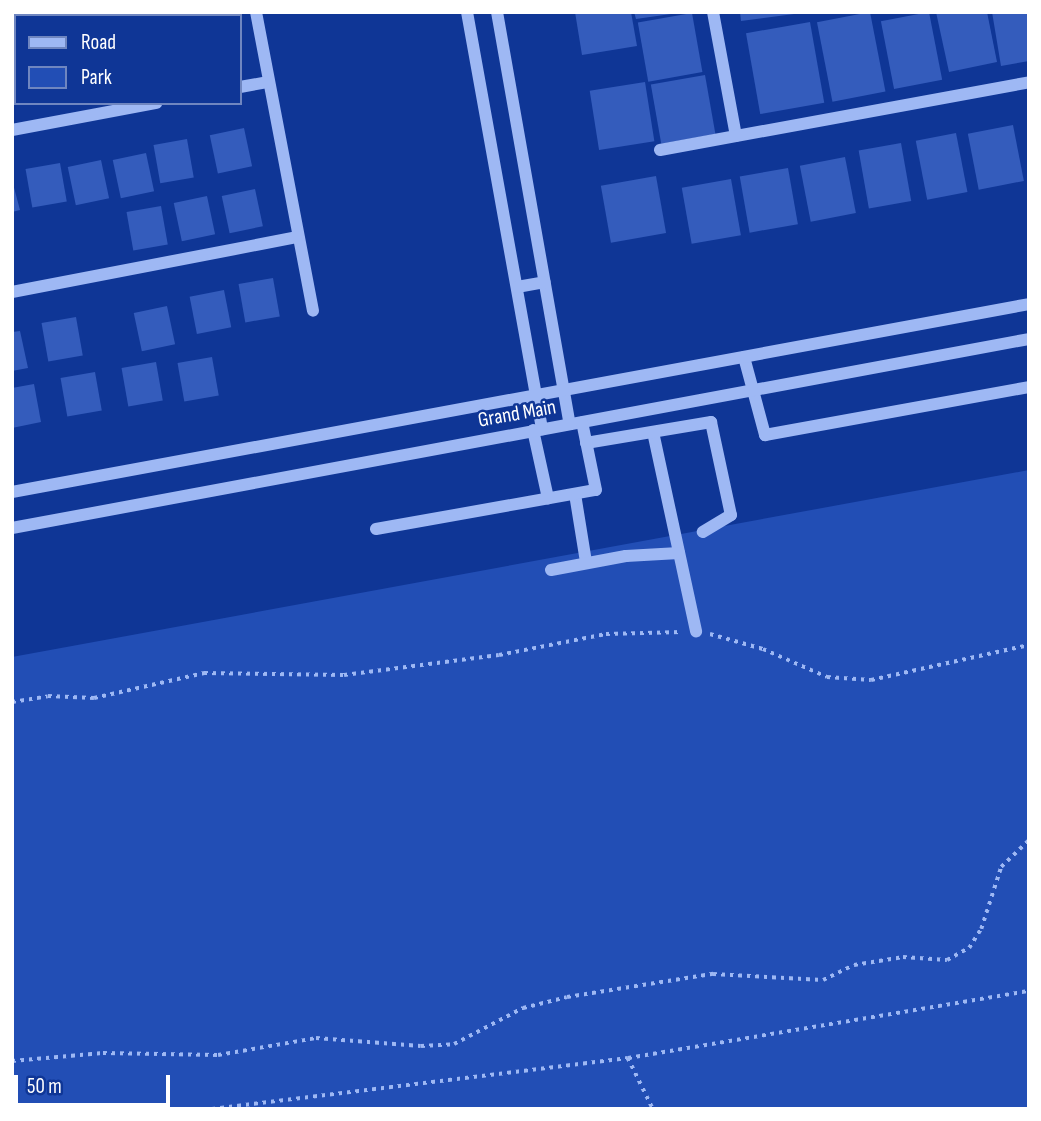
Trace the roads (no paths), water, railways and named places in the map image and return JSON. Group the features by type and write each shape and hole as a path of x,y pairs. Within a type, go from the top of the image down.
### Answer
{"street":[{"path":"256,12 313,311"},
{"path":"467,12 536,395 548,498"},
{"path":"376,529 596,490 586,443 565,390 497,12"},
{"path":"713,12 736,136"},
{"path":"242,88 269,82"},
{"path":"660,150 1029,82"},
{"path":"12,130 133,105"},
{"path":"12,292 298,237"},
{"path":"517,287 545,282"},
{"name":"Grand Main","path":"12,492 1029,304"},
{"name":"Grand Main","path":"12,528 1029,339"},
{"path":"744,356 765,435 1029,387"},
{"path":"586,443 711,422 731,515 703,532"},
{"path":"653,432 696,631"},
{"path":"575,494 586,562"},
{"path":"551,570 586,562 679,553"}]}
